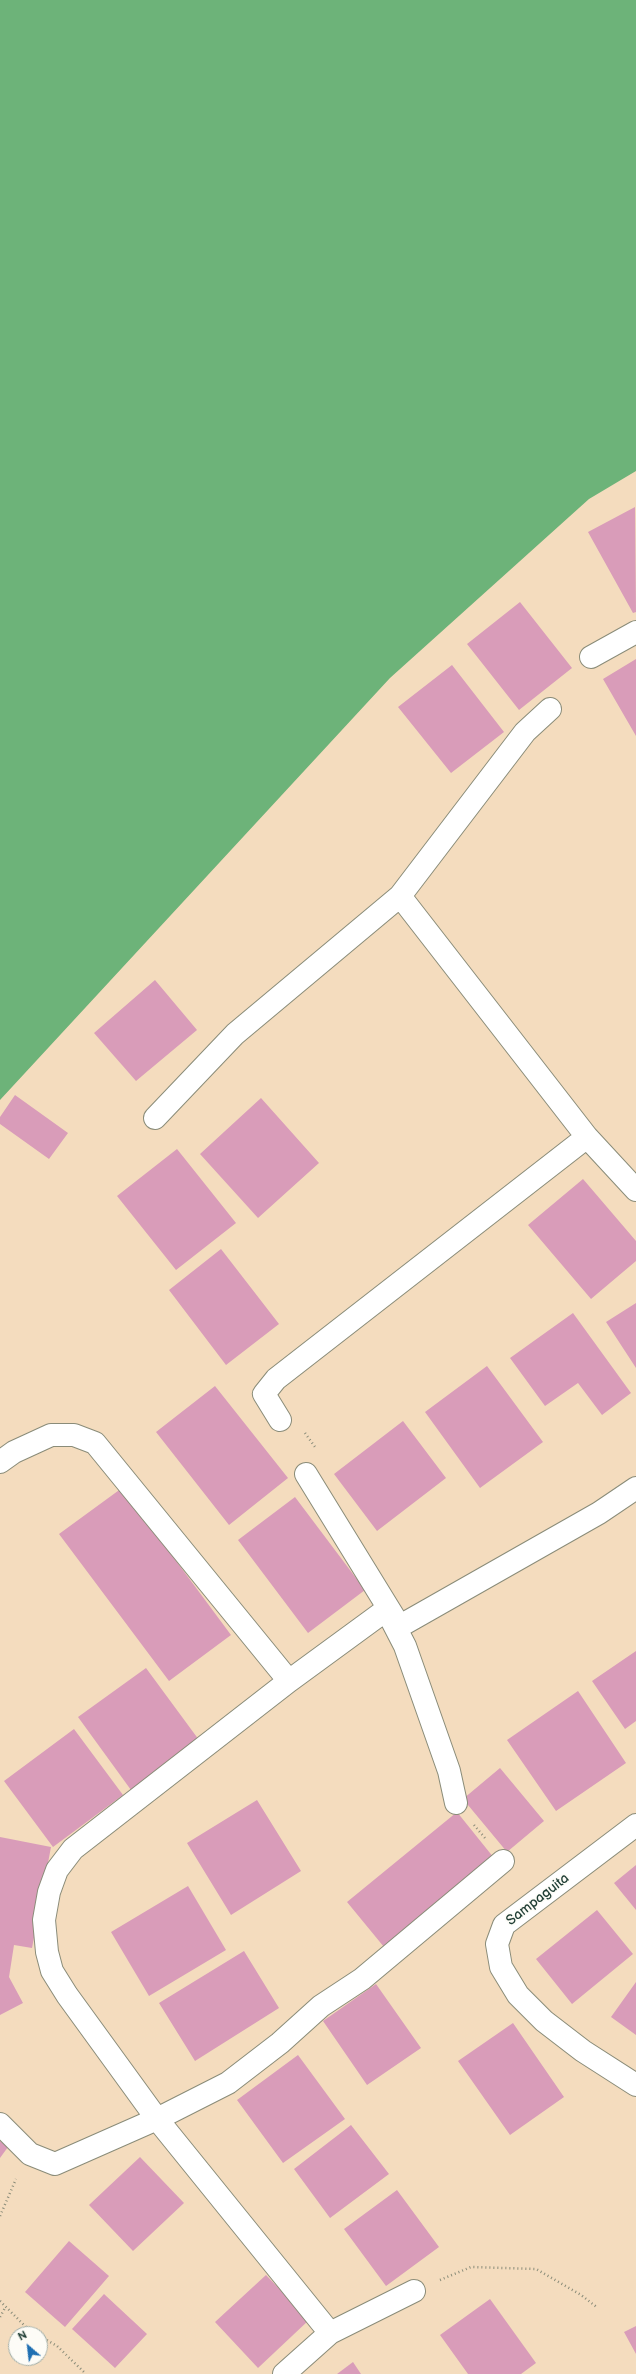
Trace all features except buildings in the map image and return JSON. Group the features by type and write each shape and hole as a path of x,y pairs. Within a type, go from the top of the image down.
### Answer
{"street":[{"path":"591,657 636,632"},
{"path":"155,1118 234,1034 400,896 525,732 550,708"},
{"path":"400,896 588,1137 636,1190"},
{"path":"280,1420 264,1394 276,1379 588,1137"},
{"path":"0,1462 20,1448 51,1435 74,1434 95,1443 289,1681"},
{"path":"306,1474 393,1618 405,1646 449,1771 456,1803"},
{"path":"330,2332 157,2120 66,1995 52,1970 46,1952 44,1920 49,1892 57,1870 73,1849 289,1681 393,1618 593,1517 636,1488"},
{"name":"Sampaguita","path":"636,1825 504,1925 497,1944 501,1967 523,2000 544,2021 583,2051 636,2085"},
{"path":"0,2124 30,2154 55,2164 157,2120 228,2083 280,2043 321,2006 362,1978 503,1861"},
{"path":"284,2374 330,2332 414,2291"}],"path":[{"path":"456,1803 503,1861"},
{"path":"0,2216 12,2187 30,2154"},
{"path":"414,2291 471,2267 536,2269 581,2295 598,2308"},
{"path":"0,2301 5,2308 27,2326"},
{"path":"0,2317 5,2308"},
{"path":"48,2341 57,2346 86,2374"}],"green space":[{"path":"0,0 636,0 636,471 589,499 390,678 0,1100"}]}
